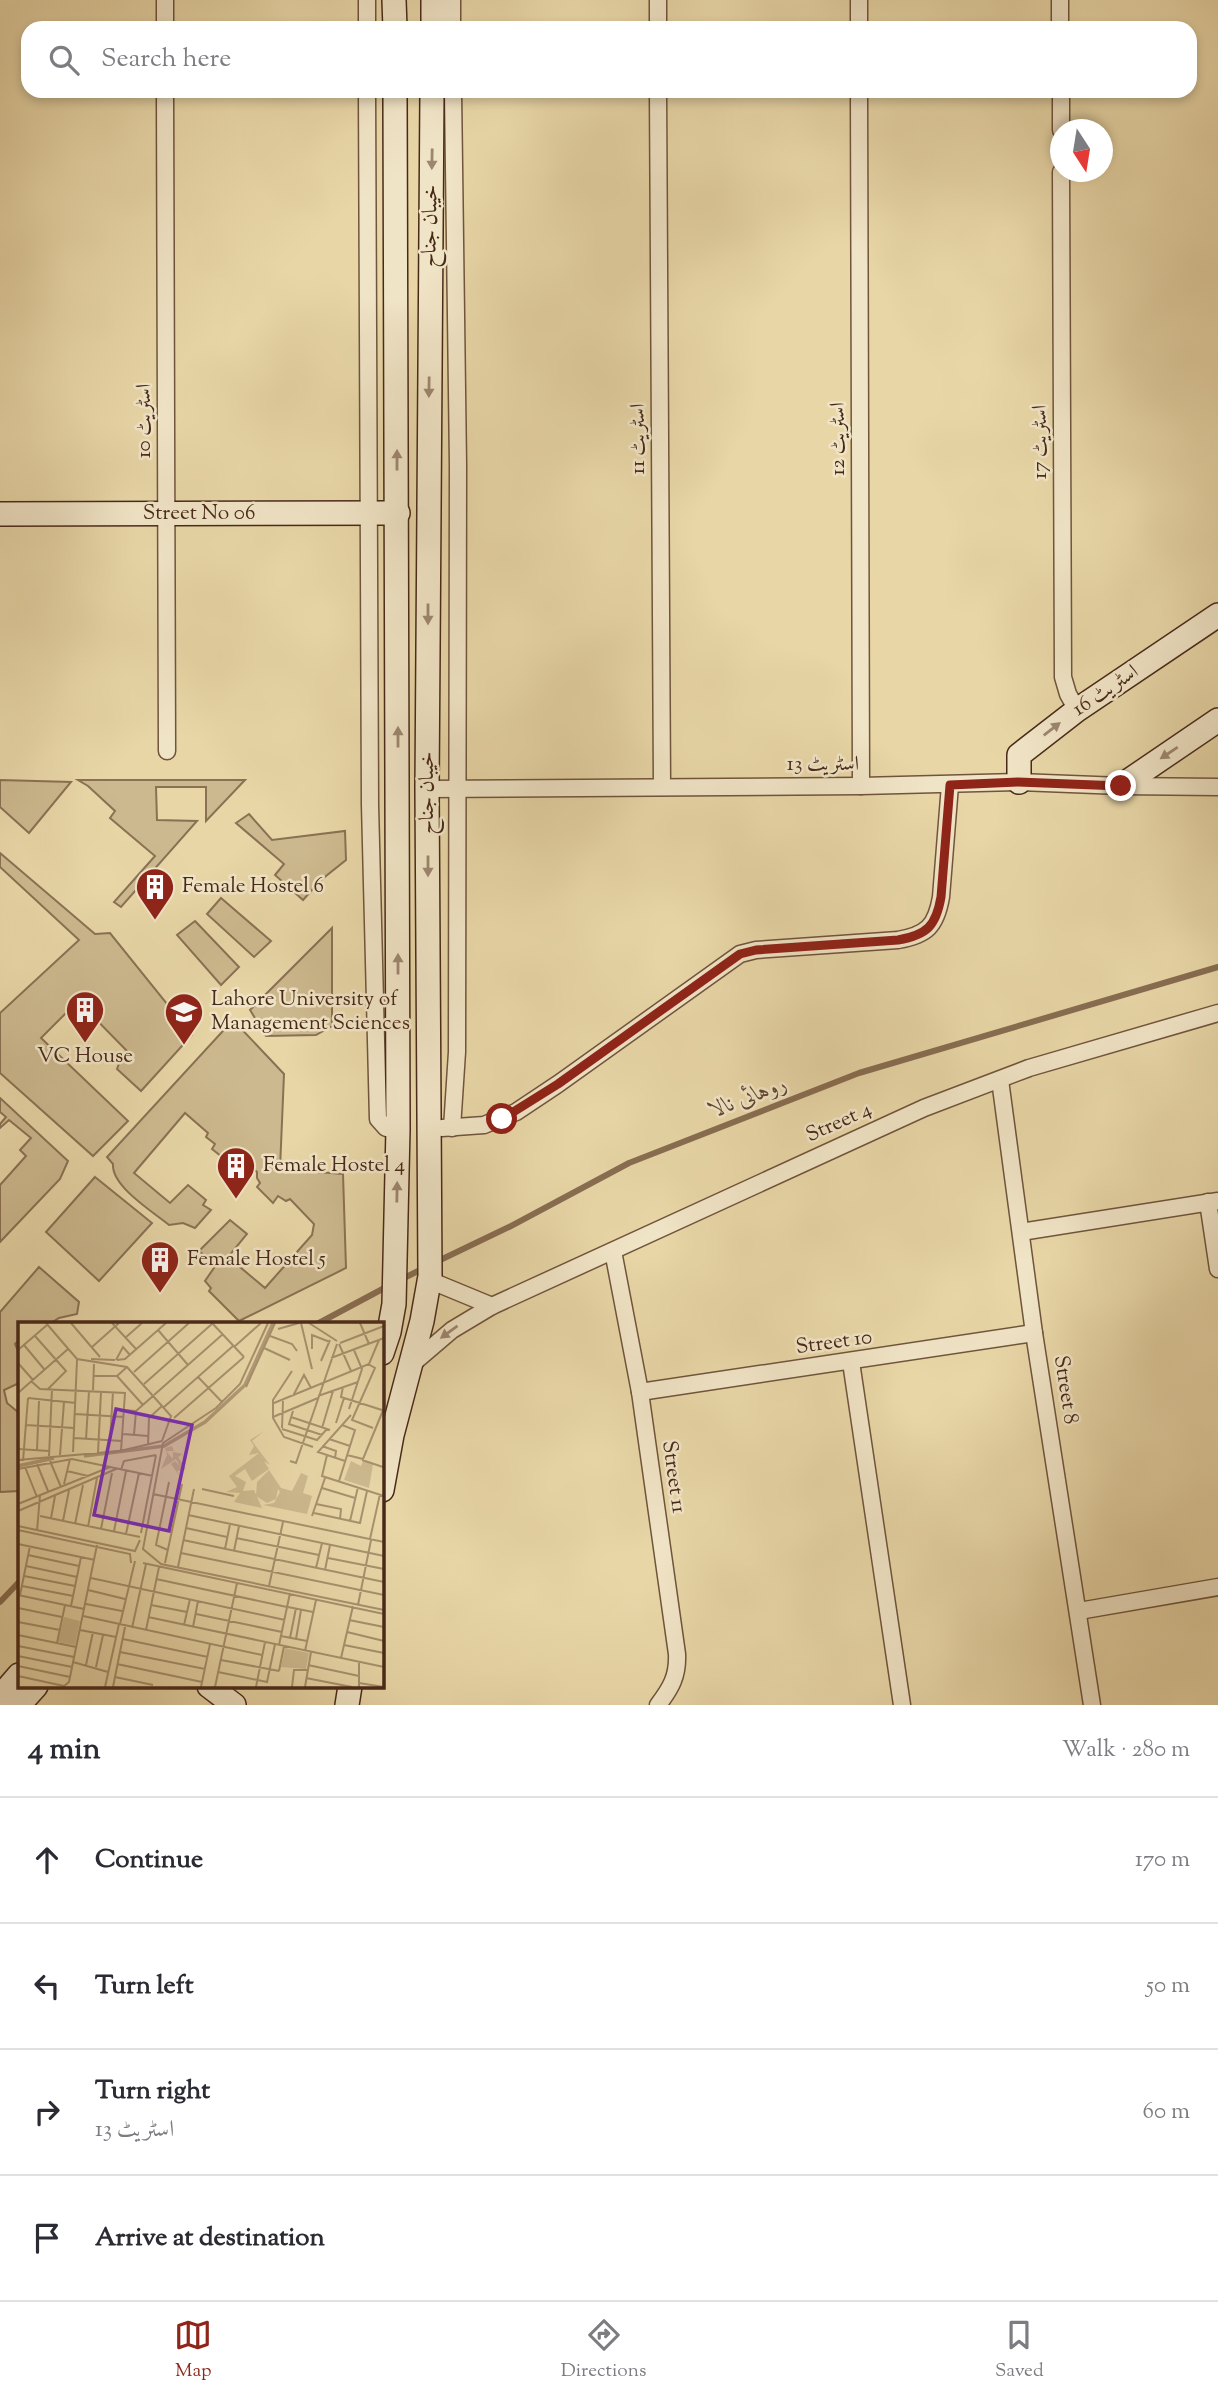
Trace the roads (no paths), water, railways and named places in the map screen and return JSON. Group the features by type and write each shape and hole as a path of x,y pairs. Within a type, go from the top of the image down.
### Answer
{"main road":[{"path":"394,0 395,21"},
{"path":"433,0 433,21"},
{"name":"خیبان جناح","path":"383,1350 394,1304 398,1129 395,98"},
{"name":"خیبان جناح","path":"383,1484 392,1435 422,1321 429,1278 431,1234 428,466 432,98"},
{"name":"Street No 06","path":"0,514 398,513"},
{"name":"اسٹریٹ 16","path":"1018,782 1019,755 1077,710 1218,615"},
{"path":"1121,786 1218,720"},
{"path":"0,1697 18,1676"},
{"path":"19,1705 34,1688"},
{"path":"212,1688 234,1705"}],"street":[{"path":"165,0 165,21"},
{"path":"367,0 367,21"},
{"path":"452,0 452,21"},
{"path":"658,0 658,21"},
{"path":"859,0 859,21"},
{"path":"1060,0 1060,21"},
{"name":"اسٹریٹ 10","path":"165,98 167,751"},
{"path":"367,98 370,805 378,1119 386,1128 398,1129"},
{"path":"452,1128 457,1052 458,466 453,98"},
{"name":"اسٹریٹ 11","path":"658,98 662,787"},
{"name":"اسٹریٹ 12","path":"859,98 861,786"},
{"path":"1061,98 1061,119"},
{"name":"اسٹریٹ 17","path":"1061,182 1063,677 1077,710"},
{"path":"428,466 458,466"},
{"name":"اسٹریٹ 13","path":"428,789 950,785 1018,782 1218,786"},
{"path":"429,1128 484,1125 516,1112 740,954 756,950 898,940 915,937 929,928 938,914 941,897 950,785"},
{"name":"Street 4","path":"411,1365 452,1330 492,1306 924,1108 1029,1069 1218,1013"},
{"name":"Street 8","path":"1000,1080 1034,1333 1092,1705"},
{"path":"1021,1232 1213,1202 1218,1269"},
{"name":"Street 11","path":"613,1251 640,1392 677,1654 678,1669 674,1683 658,1705"},
{"path":"429,1278 492,1306"},
{"name":"Street 10","path":"640,1392 1034,1333"},
{"path":"851,1362 902,1705"},
{"path":"1079,1611 1218,1587"}],"waterway":[{"name":"روہائی نالا","path":"434,1263 509,1227 629,1163 859,1073 1218,967"},
{"name":"روہائی نالا","path":"400,1280 424,1268"},
{"name":"روہائی نالا","path":"321,1322 390,1285"},
{"name":"روہائی نالا","path":"0,1602 18,1583"}],"place":[{"name":"Female Hostel 6","path":"155,921"},
{"name":"VC House","path":"85,1044"},
{"name":"Lahore University of Management Sciences","path":"184,1046"},
{"name":"Female Hostel 4","path":"236,1200"},
{"name":"Female Hostel 5","path":"160,1294"}]}
